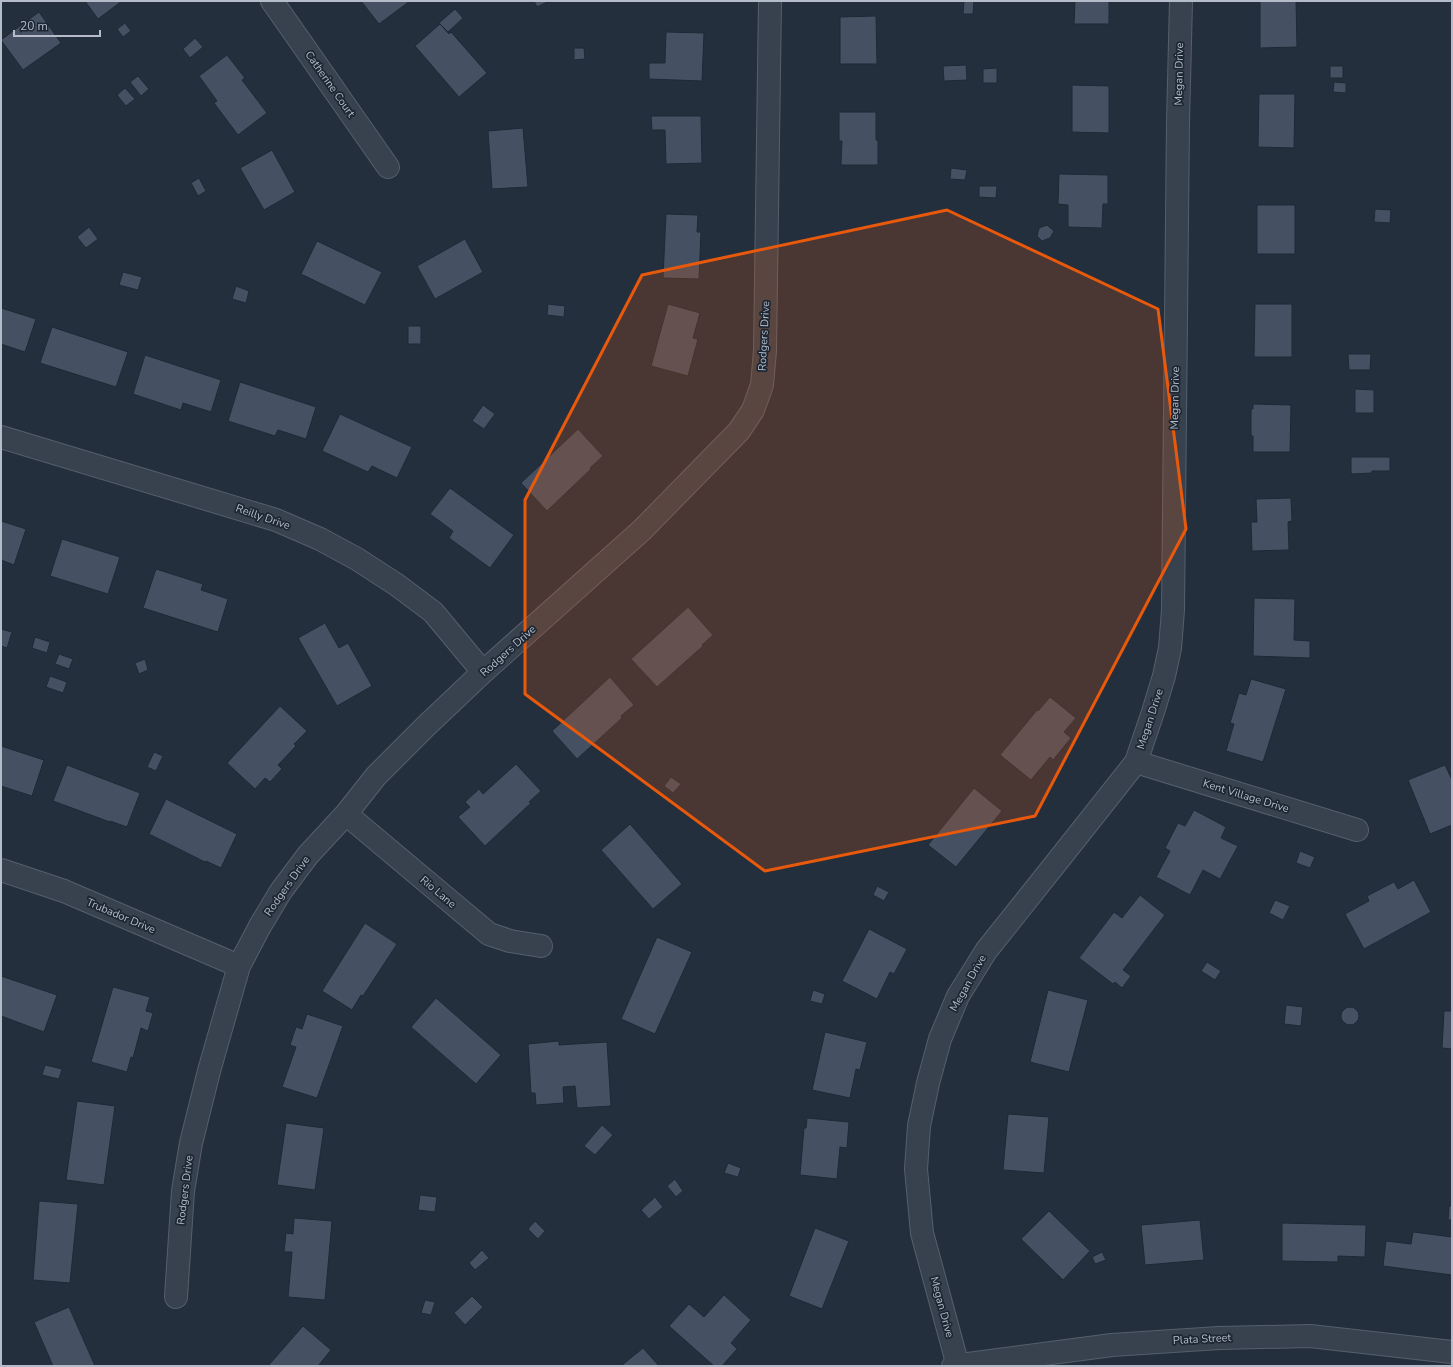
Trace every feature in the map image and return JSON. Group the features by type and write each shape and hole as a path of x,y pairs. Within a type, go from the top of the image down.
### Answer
{"street":[{"name":"Catherine Court","path":"272,1 388,167"},
{"name":"Rodgers Drive","path":"176,1297 183,1191 191,1143 209,1071 239,966 260,926 281,891 308,855 346,814 376,776 483,672 642,530 739,431 753,410 762,385 765,351 770,1"},
{"name":"Megan Drive","path":"956,1366 922,1233 916,1169 919,1126 928,1083 940,1039 958,996 986,951 1136,762 1154,712 1170,648 1173,610 1181,1"},
{"name":"Reilly Drive","path":"1,437 276,520 320,539 358,559 397,585 433,612 483,672"},
{"name":"Kent Village Drive","path":"1136,762 1357,830"},
{"name":"Rio Lane","path":"346,814 489,934 510,941 541,946"},
{"name":"Trubador Drive","path":"1,870 64,892 239,966"},
{"name":"Plata Street","path":"956,1366 1112,1345 1219,1338 1310,1336 1452,1352"}],"highlighted area":[{"path":"947,210 1158,309 1186,529 1035,816 765,871 525,694 525,500 642,275"}],"building":[{"path":"85,1 122,1 98,19"},
{"path":"361,1 410,1 379,24"},
{"path":"534,1 549,1 537,7"},
{"path":"964,1 974,1 973,14 963,14"},
{"path":"1075,1 1109,1 1109,24 1074,24"},
{"path":"1260,1 1296,1 1297,47 1260,48"},
{"path":"455,9 463,18 448,32 439,23"},
{"path":"39,12 61,43 23,70 1,40"},
{"path":"876,16 877,64 840,64 840,17"},
{"path":"125,23 131,31 123,37 117,29"},
{"path":"440,24 449,34 451,32 487,73 459,97 415,46"},
{"path":"666,32 704,33 702,81 649,79 649,63 665,63"},
{"path":"195,38 203,47 190,58 183,49"},
{"path":"574,48 584,48 585,59 574,60"},
{"path":"227,55 245,78 242,80 267,113 238,135 214,103 217,101 199,76"},
{"path":"966,65 967,80 944,81 943,66"},
{"path":"1330,66 1343,66 1343,78 1330,78"},
{"path":"997,68 997,83 983,83 983,69"},
{"path":"138,76 149,89 141,96 130,82"},
{"path":"1334,82 1346,83 1346,93 1333,92"},
{"path":"1072,85 1109,86 1109,133 1072,132"},
{"path":"125,88 135,99 126,106 117,95"},
{"path":"1259,94 1295,94 1294,148 1258,147"},
{"path":"839,112 876,112 878,165 841,165 842,141 839,141"},
{"path":"651,116 701,116 702,163 666,164 665,130 652,130"},
{"path":"523,128 528,187 492,189 488,131"},
{"path":"272,150 295,192 264,210 240,168"},
{"path":"951,168 967,170 965,180 950,179"},
{"path":"1059,174 1108,175 1108,204 1103,204 1102,228 1068,227 1068,205 1058,204"},
{"path":"199,178 206,191 198,196 191,183"},
{"path":"979,186 997,186 996,198 979,197"},
{"path":"1257,205 1295,205 1295,254 1257,254"},
{"path":"1375,209 1391,210 1390,223 1374,222"},
{"path":"666,214 698,215 697,232 701,232 699,279 663,278"},
{"path":"1047,225 1054,231 1050,238 1042,241 1037,236 1039,228"},
{"path":"89,227 98,239 86,248 77,237"},
{"path":"465,239 483,272 435,299 417,266"},
{"path":"317,241 382,272 365,305 301,274"},
{"path":"123,272 142,277 138,290 119,285"},
{"path":"236,286 249,291 246,303 232,299"},
{"path":"548,304 565,306 564,317 547,315"},
{"path":"668,304 700,313 693,338 698,339 688,376 651,366"},
{"path":"1255,304 1292,304 1292,357 1254,357"},
{"path":"1,308 36,319 25,352 1,344"},
{"path":"408,326 421,326 421,344 408,344"},
{"path":"52,327 128,352 116,387 40,363"},
{"path":"1348,354 1371,354 1370,370 1349,370"},
{"path":"145,355 221,380 211,412 183,403 181,410 133,394"},
{"path":"240,382 316,407 306,439 278,430 275,436 228,421"},
{"path":"1355,389 1374,390 1374,413 1355,413"},
{"path":"1253,404 1291,405 1290,452 1253,452 1253,436 1251,436 1251,409 1253,409"},
{"path":"483,405 495,414 484,429 472,421"},
{"path":"340,414 412,447 397,478 372,466 368,472 322,451"},
{"path":"578,429 603,456 547,511 521,483"},
{"path":"1351,457 1390,457 1390,471 1372,471 1372,473 1351,474"},
{"path":"450,488 514,535 490,568 449,538 453,531 430,514"},
{"path":"1291,498 1292,521 1288,522 1289,550 1252,551 1251,522 1257,522 1256,499"},
{"path":"1,521 26,529 14,565 1,560"},
{"path":"62,539 120,557 108,594 50,576"},
{"path":"156,569 203,584 201,590 228,599 218,632 143,608"},
{"path":"1254,598 1295,599 1294,640 1310,641 1310,658 1253,656"},
{"path":"688,607 713,635 702,645 703,646 657,687 631,659"},
{"path":"325,623 339,648 348,643 372,686 337,706 298,638"},
{"path":"1,629 12,632 7,648 1,646"},
{"path":"35,637 50,642 47,653 32,648"},
{"path":"59,654 73,659 69,669 55,664"},
{"path":"145,659 148,670 139,674 135,663"},
{"path":"50,676 67,682 63,693 46,687"},
{"path":"610,677 634,705 577,759 552,731"},
{"path":"1251,679 1286,689 1263,762 1226,751 1234,724 1230,723 1239,693 1246,695"},
{"path":"1050,697 1076,718 1064,732 1071,738 1053,760 1050,757 1031,780 1000,755 1037,710 1038,711"},
{"path":"280,706 307,731 294,744 296,746 278,765 282,769 270,782 265,778 255,789 227,763"},
{"path":"1,746 44,760 32,796 1,786"},
{"path":"154,752 163,756 156,771 147,767"},
{"path":"516,764 541,791 529,802 531,803 485,846 458,817 470,807 465,802 479,789 483,794"},
{"path":"67,765 140,793 127,827 53,801"},
{"path":"1445,765 1452,780 1452,825 1430,834 1408,780"},
{"path":"671,777 681,784 673,793 664,786"},
{"path":"974,788 1002,811 956,867 928,845"},
{"path":"166,799 237,834 221,868 206,861 205,862 149,834"},
{"path":"1194,810 1226,827 1221,838 1238,846 1220,879 1203,870 1190,895 1156,877 1170,851 1165,848 1178,823 1185,826"},
{"path":"630,824 682,884 653,909 601,850"},
{"path":"1300,851 1315,857 1310,868 1296,863"},
{"path":"1414,880 1431,912 1364,949 1345,914 1369,901 1367,896 1394,882 1398,889"},
{"path":"877,886 889,892 884,901 873,895"},
{"path":"1140,895 1165,915 1123,970 1131,976 1122,988 1115,982 1113,984 1079,958 1114,912 1122,918"},
{"path":"1275,900 1290,906 1283,920 1269,913"},
{"path":"365,923 397,944 363,996 361,995 352,1010 322,991"},
{"path":"869,929 907,949 894,974 890,972 877,999 842,981"},
{"path":"657,937 692,952 655,1034 621,1019"},
{"path":"1207,962 1221,971 1215,980 1201,971"},
{"path":"1,976 57,995 44,1032 1,1016"},
{"path":"113,987 150,997 146,1011 153,1013 148,1031 141,1028 133,1058 131,1057 127,1072 91,1062"},
{"path":"813,990 825,994 822,1004 810,1001"},
{"path":"1048,990 1088,1000 1069,1072 1030,1062"},
{"path":"436,998 501,1055 476,1084 411,1027"},
{"path":"1286,1005 1303,1007 1301,1026 1284,1024"},
{"path":"1350,1007 1356,1010 1359,1016 1356,1022 1350,1025 1344,1022 1341,1016 1344,1010"},
{"path":"1444,1011 1452,1011 1452,1049 1442,1048"},
{"path":"307,1014 343,1026 317,1098 282,1087 296,1047 290,1045 296,1027 302,1029"},
{"path":"825,1032 867,1042 860,1070 856,1069 850,1098 812,1090"},
{"path":"559,1041 559,1045 607,1042 611,1106 577,1108 575,1086 563,1087 564,1103 536,1105 535,1093 531,1093 528,1044"},
{"path":"45,1065 62,1069 59,1079 42,1075"},
{"path":"77,1101 115,1106 104,1185 66,1180"},
{"path":"1008,1114 1049,1117 1044,1173 1003,1170"},
{"path":"807,1118 849,1122 847,1148 840,1147 837,1179 800,1175 804,1128 806,1128"},
{"path":"286,1123 324,1128 315,1190 277,1185"},
{"path":"602,1125 613,1135 595,1155 584,1146"},
{"path":"728,1163 741,1168 738,1177 724,1173"},
{"path":"675,1179 683,1191 676,1197 667,1186"},
{"path":"420,1195 437,1197 435,1212 418,1210"},
{"path":"655,1197 663,1207 649,1219 641,1210"},
{"path":"39,1201 78,1204 70,1283 33,1280"},
{"path":"1449,1206 1452,1206 1452,1220 1448,1220"},
{"path":"1049,1211 1090,1251 1063,1280 1021,1239"},
{"path":"294,1218 332,1221 325,1300 288,1297 292,1252 284,1252 286,1233 293,1234"},
{"path":"1200,1220 1204,1260 1145,1265 1141,1225"},
{"path":"535,1221 545,1231 538,1239 528,1229"},
{"path":"1282,1223 1366,1225 1365,1257 1338,1256 1338,1262 1282,1261"},
{"path":"815,1228 849,1241 822,1309 789,1296"},
{"path":"1413,1232 1452,1237 1452,1275 1383,1266 1386,1241 1411,1244"},
{"path":"482,1250 489,1258 475,1270 469,1263"},
{"path":"1102,1252 1106,1260 1095,1264 1092,1257"},
{"path":"724,1295 751,1320 731,1343 737,1349 722,1366 714,1366 669,1326 689,1304 704,1317"},
{"path":"472,1296 483,1307 465,1325 454,1313"},
{"path":"425,1300 435,1302 431,1315 421,1313"},
{"path":"69,1307 95,1366 53,1366 34,1322"},
{"path":"303,1326 331,1350 318,1366 268,1366"},
{"path":"643,1348 659,1366 621,1366"}]}
